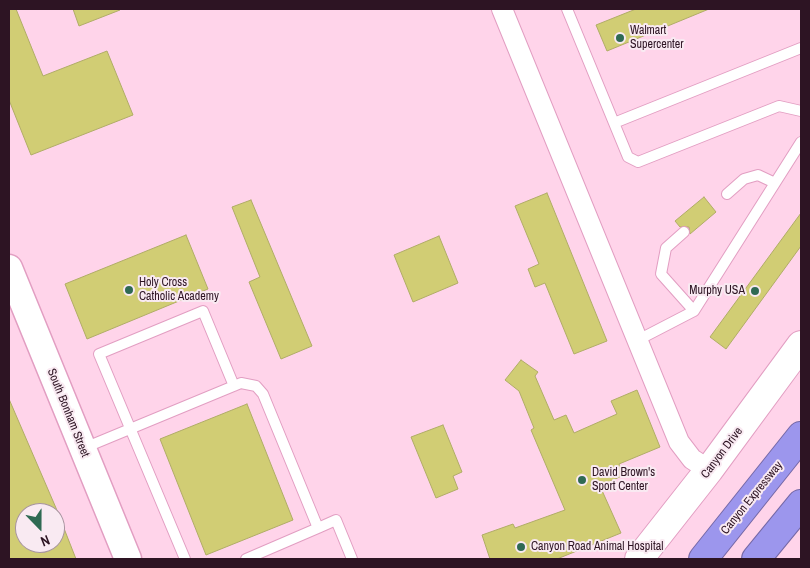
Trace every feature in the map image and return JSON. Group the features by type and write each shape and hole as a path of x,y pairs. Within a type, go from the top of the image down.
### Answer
{"highway":[{"name":"Canyon Expressway","path":"702,559 801,436"},
{"path":"756,559 801,504"}],"main road":[{"name":"Canyon Drive","path":"639,559 709,470 801,345"}],"street":[{"path":"502,9 679,442 692,460 709,470"},
{"name":"South Bonham Street","path":"9,268 128,559"}],"lane":[{"path":"567,9 628,157 638,162 779,106 801,112"},
{"path":"614,123 801,48"},
{"path":"638,340 694,311 801,142"},
{"path":"727,194 744,179 758,175 775,183"},
{"path":"684,232 666,248 661,274 694,311"},
{"path":"184,559 99,354 203,311 234,386"},
{"path":"82,448 234,386 249,383 256,386 263,394 318,528"},
{"path":"246,559 336,520 352,559"}],"building":[{"path":"9,9 16,9 43,76 107,51 133,115 31,155 9,100"},
{"path":"73,9 120,9 120,10 79,26"},
{"name":"Walmart Supercenter","path":"636,9 709,9 607,51 596,25"},
{"path":"547,193 607,341 574,354 545,283 535,287 528,269 539,264 515,206"},
{"path":"704,197 716,212 690,234 689,227 680,227 675,221"},
{"path":"251,200 312,346 281,359 249,282 260,277 232,207"},
{"name":"Murphy USA","path":"801,213 801,246 726,349 710,337"},
{"path":"186,235 208,289 87,339 65,284"},
{"path":"439,236 458,283 413,302 394,255"},
{"path":"521,360 538,372 535,376 554,420 566,415 574,433 617,414 611,401 637,390 660,447 619,464 624,475 600,486 621,533 557,559 490,559 482,535 513,524 515,528 565,510 531,430 534,428 519,391 505,380"},
{"path":"9,399 54,503 15,503 15,553 65,553 65,531 76,559 9,559"},
{"path":"247,404 293,520 206,555 160,439"},
{"path":"443,425 462,472 453,476 458,489 436,498 411,437"}],"place":[{"name":"Walmart Supercenter","path":"620,38"},
{"name":"Holy Cross Catholic Academy","path":"129,290"},
{"name":"Murphy USA","path":"755,291"},
{"name":"David Brown's Sport Center","path":"582,480"},
{"name":"Canyon Road Animal Hospital","path":"521,547"}]}
